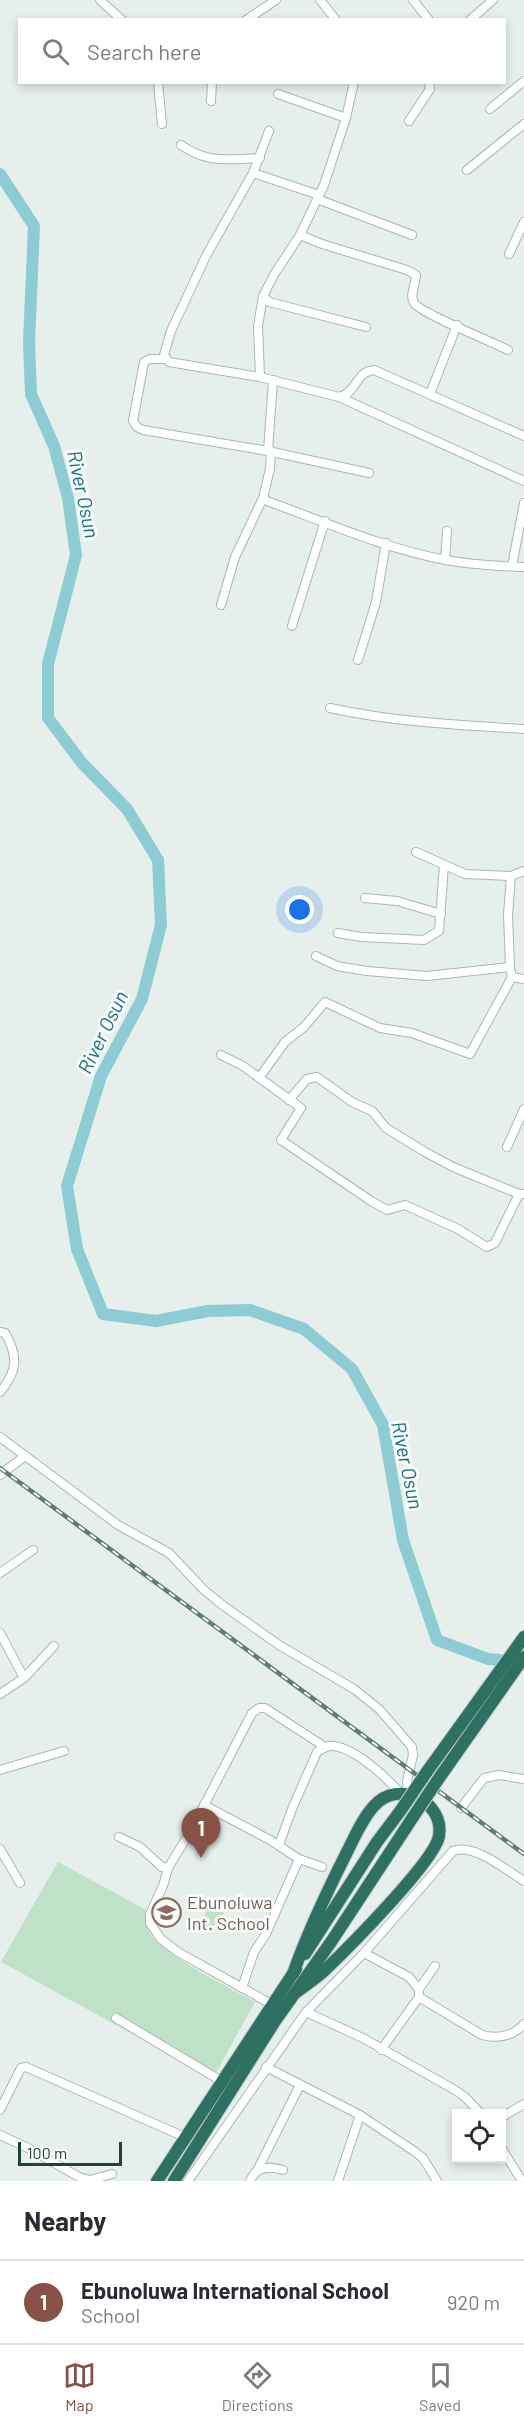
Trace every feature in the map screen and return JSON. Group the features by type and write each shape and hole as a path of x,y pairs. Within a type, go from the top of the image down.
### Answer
{"highway":[{"path":"174,2181 259,2046 437,1781 524,1637"},
{"path":"157,2181 377,1842 426,1773 524,1657"},
{"path":"292,1974 306,1939 356,1834 374,1805 390,1794 404,1793 431,1807 438,1822 439,1836 429,1857 413,1877 322,1972 295,1993"}],"street":[{"path":"100,0 119,18"},
{"path":"249,18 276,0"},
{"path":"320,0 334,18"},
{"path":"412,0 427,18"},
{"path":"472,18 493,0"},
{"path":"490,109 524,81"},
{"path":"158,84 162,124"},
{"path":"211,101 212,84"},
{"path":"260,377 258,326 263,296 300,235 318,197 346,118 354,84"},
{"path":"410,121 430,89 429,84"},
{"path":"278,94 346,118"},
{"path":"467,170 524,124"},
{"path":"165,359 164,355 171,331 206,256 253,173 269,131"},
{"path":"181,145 194,154 213,159 260,158"},
{"path":"253,173 412,236"},
{"path":"509,254 524,222"},
{"path":"300,235 407,270 416,275 413,302 437,318 457,325 508,350"},
{"path":"263,296 270,302 366,327"},
{"path":"430,394 457,325"},
{"path":"369,473 269,451 137,427 133,421 144,362 150,359 165,359 181,364 260,377 339,397 524,481"},
{"path":"339,397 348,394 367,370 374,370 524,436"},
{"path":"221,606 235,557 263,498 270,469 273,380"},
{"path":"263,498 386,543 445,560 524,567"},
{"path":"512,566 524,503"},
{"path":"292,626 325,521"},
{"path":"445,560 447,531"},
{"path":"358,660 376,602 386,543"},
{"path":"330,708 373,717 446,725 524,729"},
{"path":"416,852 465,874 511,876 524,871"},
{"path":"338,933 361,937 424,940 439,931 444,865"},
{"path":"259,1078 285,1042 304,1027 325,1002 380,1028 412,1033 470,1054 512,977 508,915 511,876"},
{"path":"365,898 397,901 441,914"},
{"path":"316,956 337,966 427,976 510,967"},
{"path":"512,977 524,979"},
{"path":"221,1055 259,1078 289,1100 301,1108 281,1140 387,1210 405,1205 441,1221 487,1247 495,1243 522,1194 453,1167 425,1152 386,1128 372,1112 352,1102 317,1077 307,1078 289,1100"},
{"path":"507,1147 524,1109"},
{"path":"0,1332 5,1333 9,1340 15,1370 0,1392"},
{"path":"0,1437 118,1525 169,1553 203,1589 221,1604 279,1645 354,1689 379,1709 412,1747 413,1755 404,1793"},
{"path":"0,1475 25,1456"},
{"path":"0,1573 33,1550"},
{"path":"0,1633 24,1678"},
{"path":"0,1694 24,1678 54,1646"},
{"path":"273,2005 178,1952 154,1931 150,1923 150,1914 163,1886 168,1868 183,1846 252,1713 259,1708 265,1708 325,1747"},
{"path":"279,1845 317,1752 325,1747 333,1745 345,1749 371,1766 404,1793"},
{"path":"0,1770 64,1751"},
{"path":"461,1808 484,1778 499,1775 524,1779"},
{"path":"204,1805 279,1845 299,1859 322,1867"},
{"path":"119,1837 140,1847 162,1867 168,1868"},
{"path":"0,1849 20,1883"},
{"path":"188,2181 306,2012 364,1953 453,1851 460,1849 481,1854 524,1881"},
{"path":"422,1887 429,1857"},
{"path":"242,1988 254,1952 266,1934 299,1859"},
{"path":"364,1953 409,1977 419,1993 482,2035 500,2036 513,2033 524,2024"},
{"path":"381,2050 435,1966"},
{"path":"306,2012 342,2028 465,2097 476,2109"},
{"path":"116,2018 223,2082"},
{"path":"0,2110 21,2068 26,2067 187,2138"},
{"path":"266,2067 360,2115 423,2158 437,2181"},
{"path":"250,2181 300,2085"},
{"path":"506,2114 524,2104"},
{"path":"338,2181 360,2115"},
{"path":"0,2135 79,2177 90,2180 111,2174"},
{"path":"506,2157 522,2181"},
{"path":"257,2171 272,2166 283,2170"}],"green space":[{"path":"58,1862 148,1911 148,1928 157,1942 182,1961 255,2002 213,2078 1,1962"},
{"path":"210,1905 224,1912 212,1934 199,1926"}],"waterway":[{"name":"River Osun","path":"0,174 34,226 29,343 31,394 54,446 68,498 76,555 48,664 48,718 82,763 127,809 158,860 161,925 142,999 101,1076 67,1186 77,1249 103,1314 156,1321 208,1311 250,1310 304,1329 352,1369 383,1425 403,1540 437,1640 488,1659 514,1661"}],"railway":[{"path":"0,1468 524,1854"}],"place":[{"name":"Ebunoluwa International School","path":"201,1858"},
{"name":"Ebunoluwa Int. School","path":"166,1912"}]}
